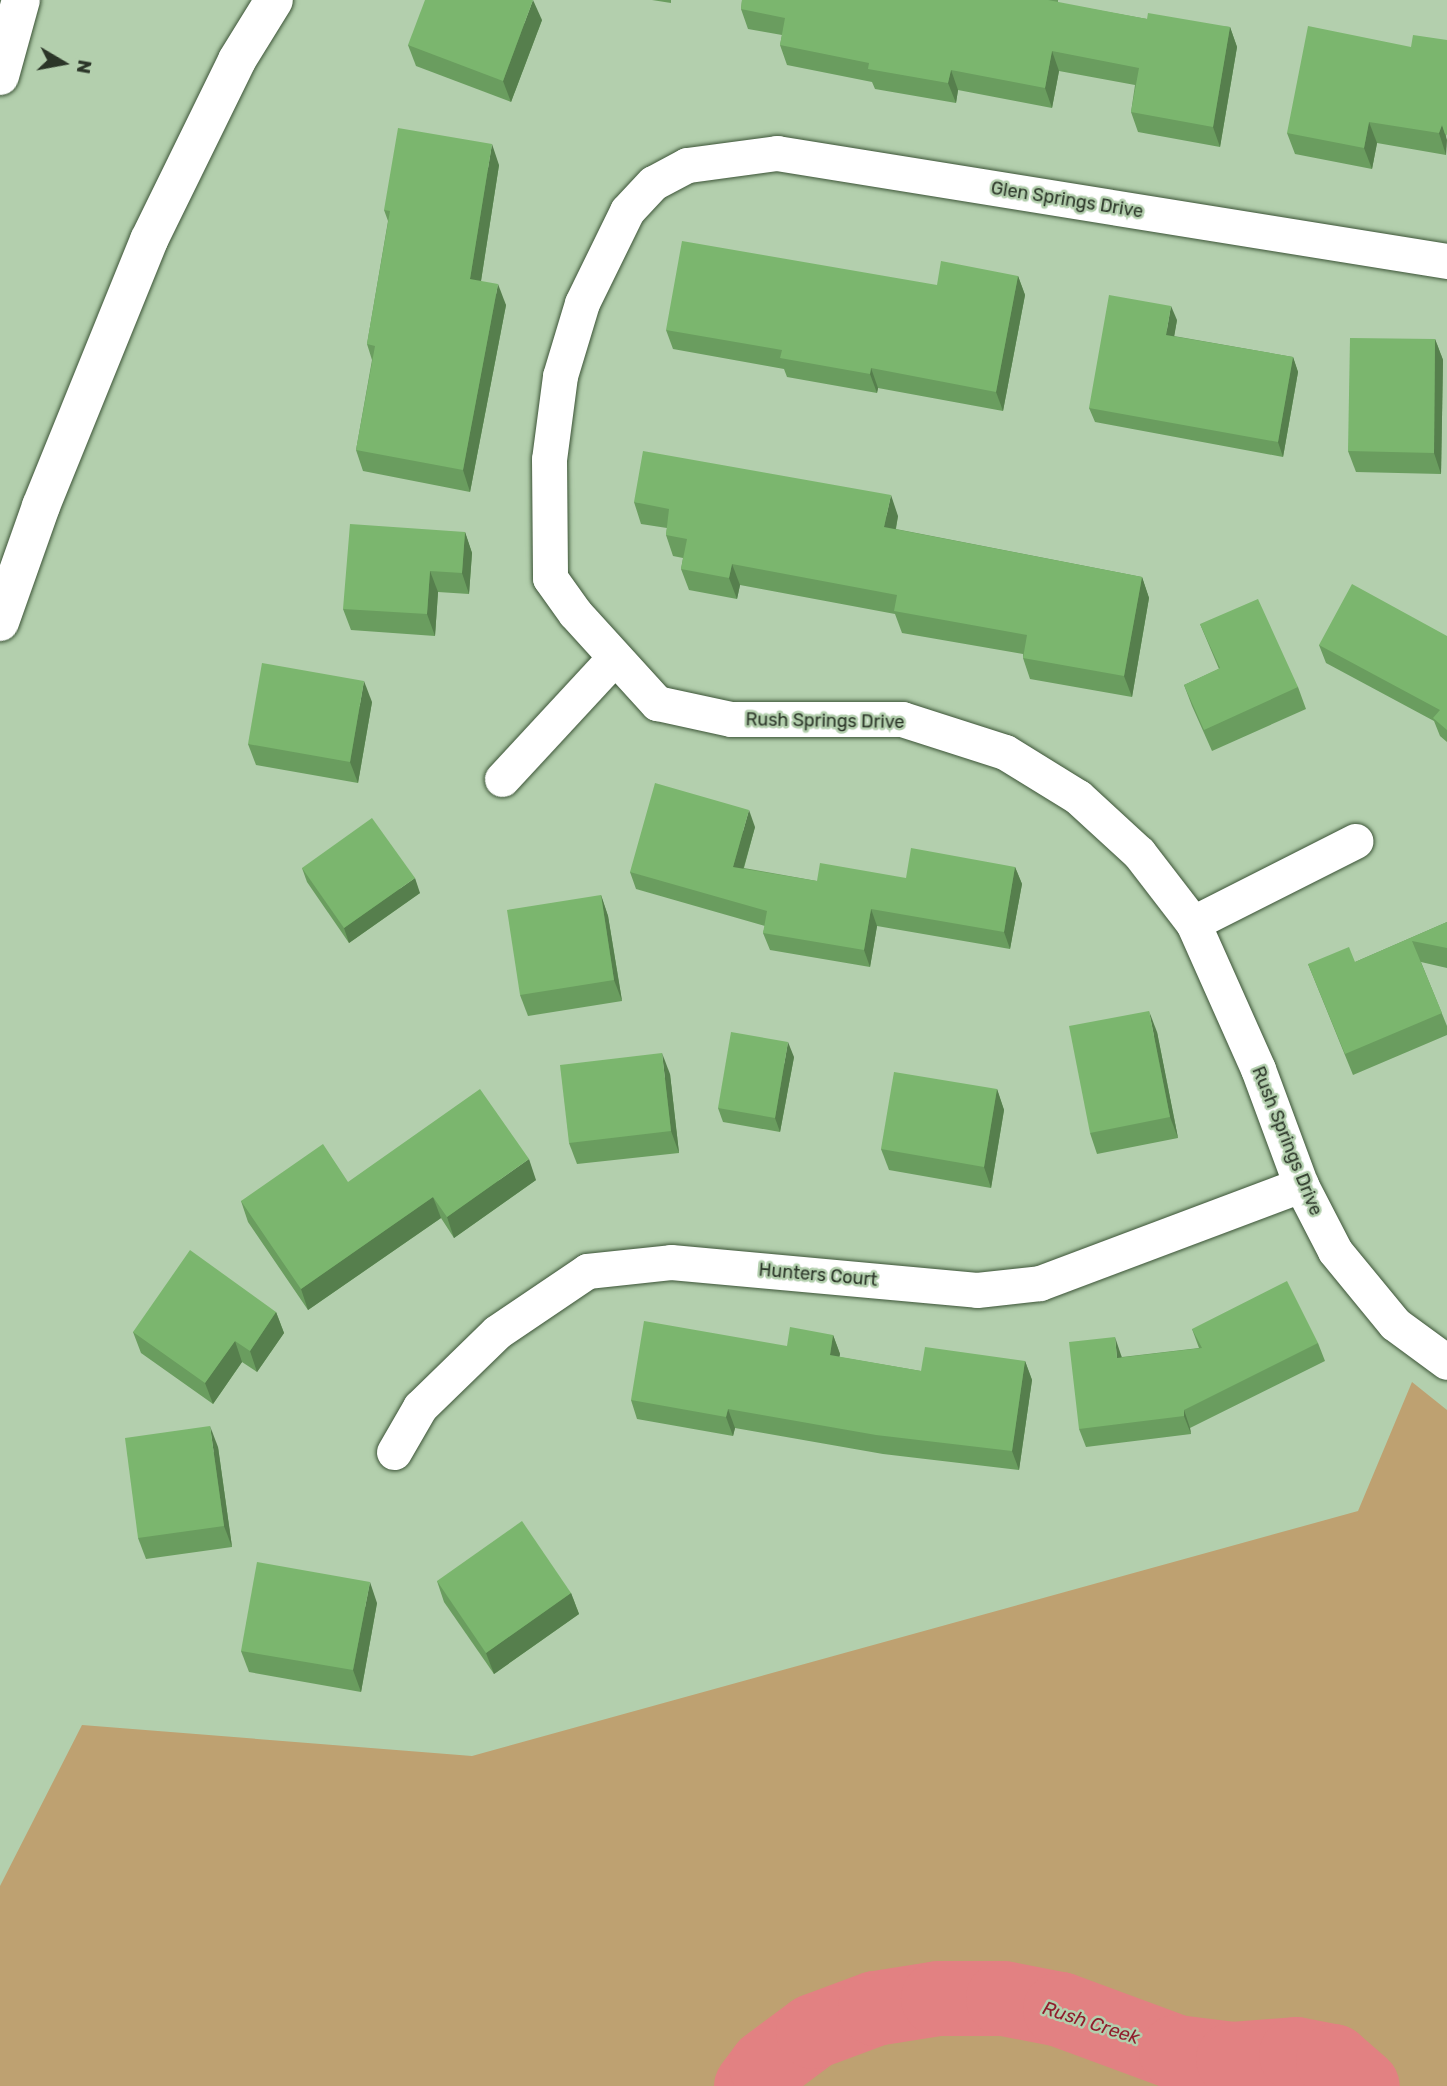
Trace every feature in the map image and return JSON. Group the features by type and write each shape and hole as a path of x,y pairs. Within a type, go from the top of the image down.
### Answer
{"highway":[{"path":"0,76 21,0"},
{"path":"0,622 41,506 149,240 237,60 274,0"}],"street":[{"name":"Glen Springs Drive","path":"687,165 778,153 1447,261"},
{"name":"Rush Springs Drive","path":"687,165 653,183 627,211 582,303 560,376 549,459 550,578 614,658 657,703 731,719 902,719 1005,752 1078,797 1139,853 1193,923 1258,1069 1301,1185 1335,1251 1395,1324 1447,1362"},
{"path":"502,779 614,658"},
{"path":"1193,923 1355,841"},
{"name":"Hunters Court","path":"394,1452 420,1407 497,1332 587,1271 627,1263 671,1262 977,1290 1040,1283 1301,1185"}],"shaded area":[{"path":"1412,1382 1447,1410 1447,2086 0,2086 0,1886 82,1725 472,1756 1358,1511"}],"building":[{"path":"425,0 533,0 503,81 408,45"},
{"path":"742,0 1048,0 1147,19 1148,13 1230,27 1213,127 1131,112 1139,68 1052,51 1045,88 951,70 948,83 868,69 869,63 780,45 785,18 741,9"},
{"path":"1308,26 1411,47 1413,35 1447,40 1447,135 1442,125 1439,133 1369,122 1364,148 1287,133"},
{"path":"398,128 492,144 470,279 498,284 463,470 356,450 375,346 367,344 390,211 384,210"},
{"path":"682,241 937,285 941,261 1018,276 996,392 871,368 870,374 780,358 782,350 666,330"},
{"path":"1109,295 1171,306 1166,335 1293,357 1278,442 1089,408"},
{"path":"1350,338 1435,339 1434,453 1348,451"},
{"path":"643,451 891,495 884,527 1142,577 1124,676 1023,658 1027,635 894,611 897,595 732,564 729,578 681,569 687,539 666,535 669,509 634,502"},
{"path":"350,524 465,532 462,573 430,571 427,614 343,609"},
{"path":"1352,584 1447,636 1447,730 1433,718 1440,710 1319,645"},
{"path":"1258,599 1298,687 1204,730 1184,685 1220,668 1200,624"},
{"path":"262,663 364,681 350,762 248,744"},
{"path":"655,783 749,810 733,867 817,881 820,863 906,878 911,848 1015,867 1004,932 871,909 864,950 763,933 767,911 630,872"},
{"path":"372,818 415,878 344,928 302,868"},
{"path":"601,895 614,980 520,995 507,910"},
{"path":"1447,922 1447,948 1412,941 1442,1013 1345,1054 1308,964 1349,947 1355,962"},
{"path":"1149,1011 1170,1117 1090,1133 1069,1026"},
{"path":"731,1032 788,1042 775,1118 718,1108"},
{"path":"662,1053 671,1131 569,1143 560,1065"},
{"path":"894,1072 997,1089 984,1167 881,1149"},
{"path":"480,1089 529,1159 447,1217 433,1197 301,1289 241,1201 323,1144 348,1182"},
{"path":"190,1250 276,1312 250,1351 235,1341 205,1383 133,1332"},
{"path":"1287,1281 1318,1343 1184,1410 1184,1416 1079,1429 1069,1342 1115,1337 1117,1358 1202,1348 1192,1329"},
{"path":"644,1321 787,1346 790,1327 833,1335 830,1355 921,1371 925,1347 1025,1361 1012,1451 876,1435 728,1409 726,1417 631,1400"},
{"path":"210,1426 224,1526 138,1538 125,1438"},
{"path":"522,1521 571,1593 486,1653 437,1581"},
{"path":"257,1562 370,1582 353,1670 241,1651"}],"waterway":[{"name":"Rush Creek","path":"751,2086 766,2066 813,2031 875,2008 938,1998 1003,1998 1060,2009 1176,2052 1233,2059 1296,2054 1333,2061 1362,2086"}]}
